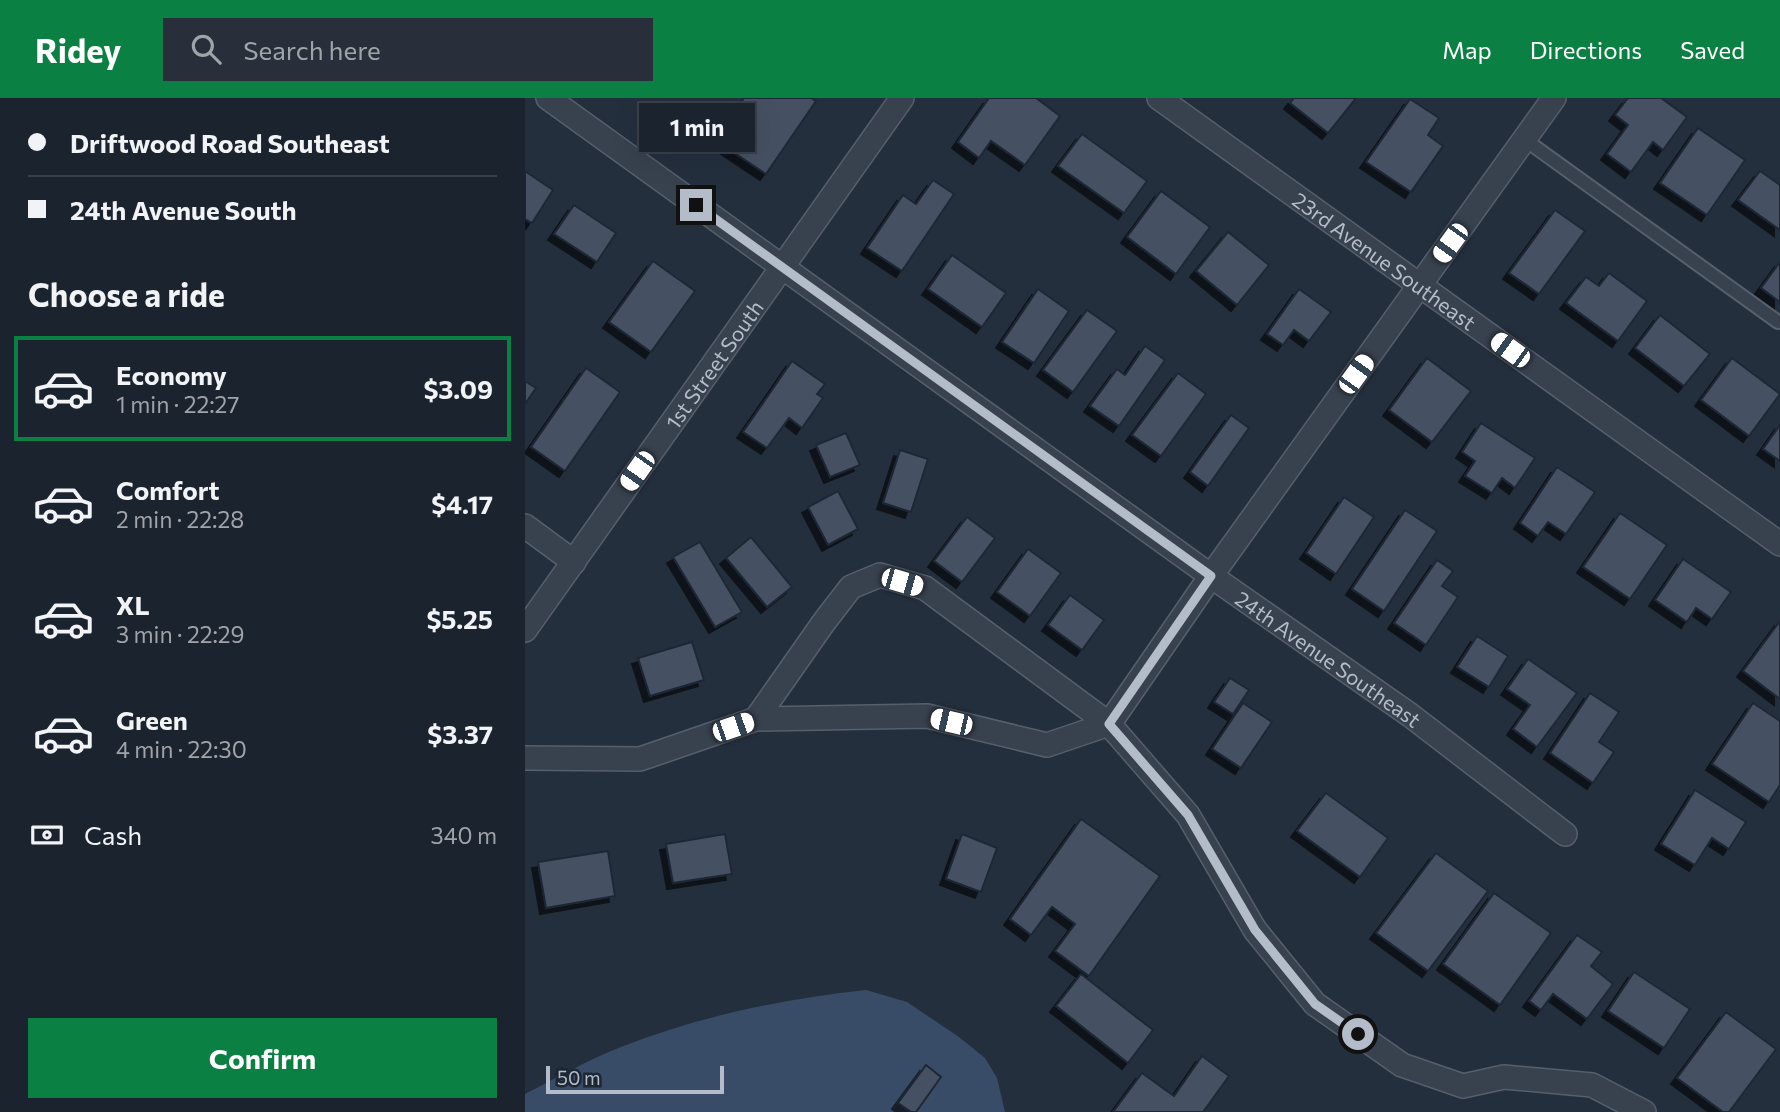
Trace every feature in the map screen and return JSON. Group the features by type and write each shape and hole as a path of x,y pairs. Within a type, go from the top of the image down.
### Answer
{"street":[{"name":"24th Avenue Southeast","path":"548,98 1211,576 1410,716 1566,834"},
{"name":"1st Street South","path":"525,630 902,98"},
{"name":"23rd Avenue Southeast","path":"1159,98 1780,544"},
{"path":"525,758 640,759 756,719 927,716 1047,745 1109,724 1211,576 1554,98"},
{"path":"525,526 574,562"},
{"path":"756,719 851,587 880,575 925,589 1109,724 1188,815 1255,930 1315,1004 1402,1065 1463,1086 1504,1077 1593,1084 1644,1112"}],"lane":[{"path":"1524,139 1778,322"}],"water":[{"path":"866,990 907,1002 985,1058 997,1078 1005,1112 525,1112 525,1094 596,1058 651,1036 742,1010"}],"building":[{"path":"744,98 811,98 816,101 766,174 715,140"},
{"path":"989,98 1036,98 1060,116 1025,165 991,141 979,158 958,142"},
{"path":"1294,98 1356,98 1328,133 1290,103"},
{"path":"1628,98 1661,98 1687,117 1663,150 1653,142 1631,172 1607,154 1628,125 1615,115"},
{"path":"1410,99 1439,118 1428,135 1443,146 1411,192 1366,162"},
{"path":"1698,128 1745,160 1707,215 1660,183"},
{"path":"1082,134 1147,181 1124,213 1058,166"},
{"path":"525,171 553,190 532,223 525,219"},
{"path":"1760,171 1780,185 1780,230 1738,200"},
{"path":"933,180 954,194 902,271 867,248 903,195 916,204"},
{"path":"1161,191 1210,227 1176,274 1127,237"},
{"path":"574,205 616,233 597,262 554,234"},
{"path":"1555,210 1585,231 1539,294 1509,273"},
{"path":"1228,232 1269,265 1237,305 1196,271"},
{"path":"952,255 1006,293 982,327 928,289"},
{"path":"653,261 695,291 651,352 609,322"},
{"path":"1780,262 1780,302 1761,288"},
{"path":"1609,273 1647,301 1618,341 1566,303 1586,277 1599,286"},
{"path":"1038,289 1069,311 1034,363 1002,342"},
{"path":"1299,289 1331,312 1309,341 1294,330 1283,345 1267,334"},
{"path":"1087,310 1117,331 1073,392 1043,370"},
{"path":"1660,315 1710,354 1684,386 1635,348"},
{"path":"1145,346 1165,360 1119,426 1090,406 1117,369 1125,375"},
{"path":"1427,358 1471,391 1432,442 1389,410"},
{"path":"1732,358 1780,394 1749,436 1701,400"},
{"path":"792,361 825,384 817,394 823,398 802,428 789,418 767,448 743,432"},
{"path":"586,368 620,392 565,471 531,447"},
{"path":"1178,373 1206,394 1161,456 1132,435"},
{"path":"525,381 536,388 525,404"},
{"path":"1231,415 1249,428 1208,486 1190,472"},
{"path":"1481,423 1535,458 1515,488 1502,478 1492,493 1465,476 1475,461 1462,452"},
{"path":"1780,425 1780,461 1763,449"},
{"path":"846,433 860,465 830,477 816,445"},
{"path":"900,450 928,459 911,512 883,503"},
{"path":"1557,467 1595,492 1566,534 1548,522 1538,536 1520,523"},
{"path":"838,491 858,529 828,545 808,507"},
{"path":"1344,497 1374,517 1336,574 1306,553"},
{"path":"1405,510 1437,531 1384,611 1352,589"},
{"path":"1620,513 1667,545 1630,599 1583,567"},
{"path":"967,517 995,538 962,582 934,561"},
{"path":"751,537 792,587 767,607 726,558"},
{"path":"700,542 742,612 715,627 673,557"},
{"path":"1028,549 1061,573 1030,616 997,592"},
{"path":"1683,559 1731,592 1712,619 1696,608 1687,622 1655,600"},
{"path":"1437,560 1453,571 1442,586 1458,597 1426,645 1394,623"},
{"path":"1070,595 1104,620 1082,650 1048,625"},
{"path":"1780,621 1780,699 1743,671"},
{"path":"1477,636 1508,656 1489,687 1457,667"},
{"path":"692,642 704,680 650,696 638,658"},
{"path":"1528,659 1577,693 1537,747 1513,729 1530,705 1507,689"},
{"path":"1230,678 1249,690 1233,714 1214,702"},
{"path":"1590,693 1619,712 1599,742 1614,752 1593,783 1550,753"},
{"path":"1243,703 1272,722 1241,768 1212,749"},
{"path":"1753,703 1780,721 1780,785 1769,802 1712,764"},
{"path":"1695,790 1746,822 1729,849 1712,838 1695,865 1661,844"},
{"path":"1326,793 1388,838 1360,877 1297,831"},
{"path":"1081,819 1160,876 1089,976 1055,951 1075,924 1052,907 1031,935 1010,919"},
{"path":"725,834 732,874 673,883 666,844"},
{"path":"962,834 997,848 981,892 946,879"},
{"path":"608,851 615,896 546,908 538,862"},
{"path":"1436,853 1488,891 1428,971 1376,933"},
{"path":"1494,893 1551,933 1500,1005 1443,964"},
{"path":"1577,935 1602,952 1591,966 1613,984 1587,1019 1553,994 1541,1010 1529,1001"},
{"path":"1634,972 1690,1009 1664,1048 1608,1011"},
{"path":"1081,974 1153,1030 1128,1063 1056,1006"},
{"path":"1726,1012 1776,1049 1729,1112 1723,1112 1677,1078"},
{"path":"1202,1056 1229,1076 1203,1112 1113,1112 1142,1073 1174,1096"},
{"path":"926,1065 941,1077 916,1112 911,1112 898,1103"}],"route":[{"path":"696,205 1211,576 1109,724 1188,815 1255,930 1315,1004 1358,1034"}]}
